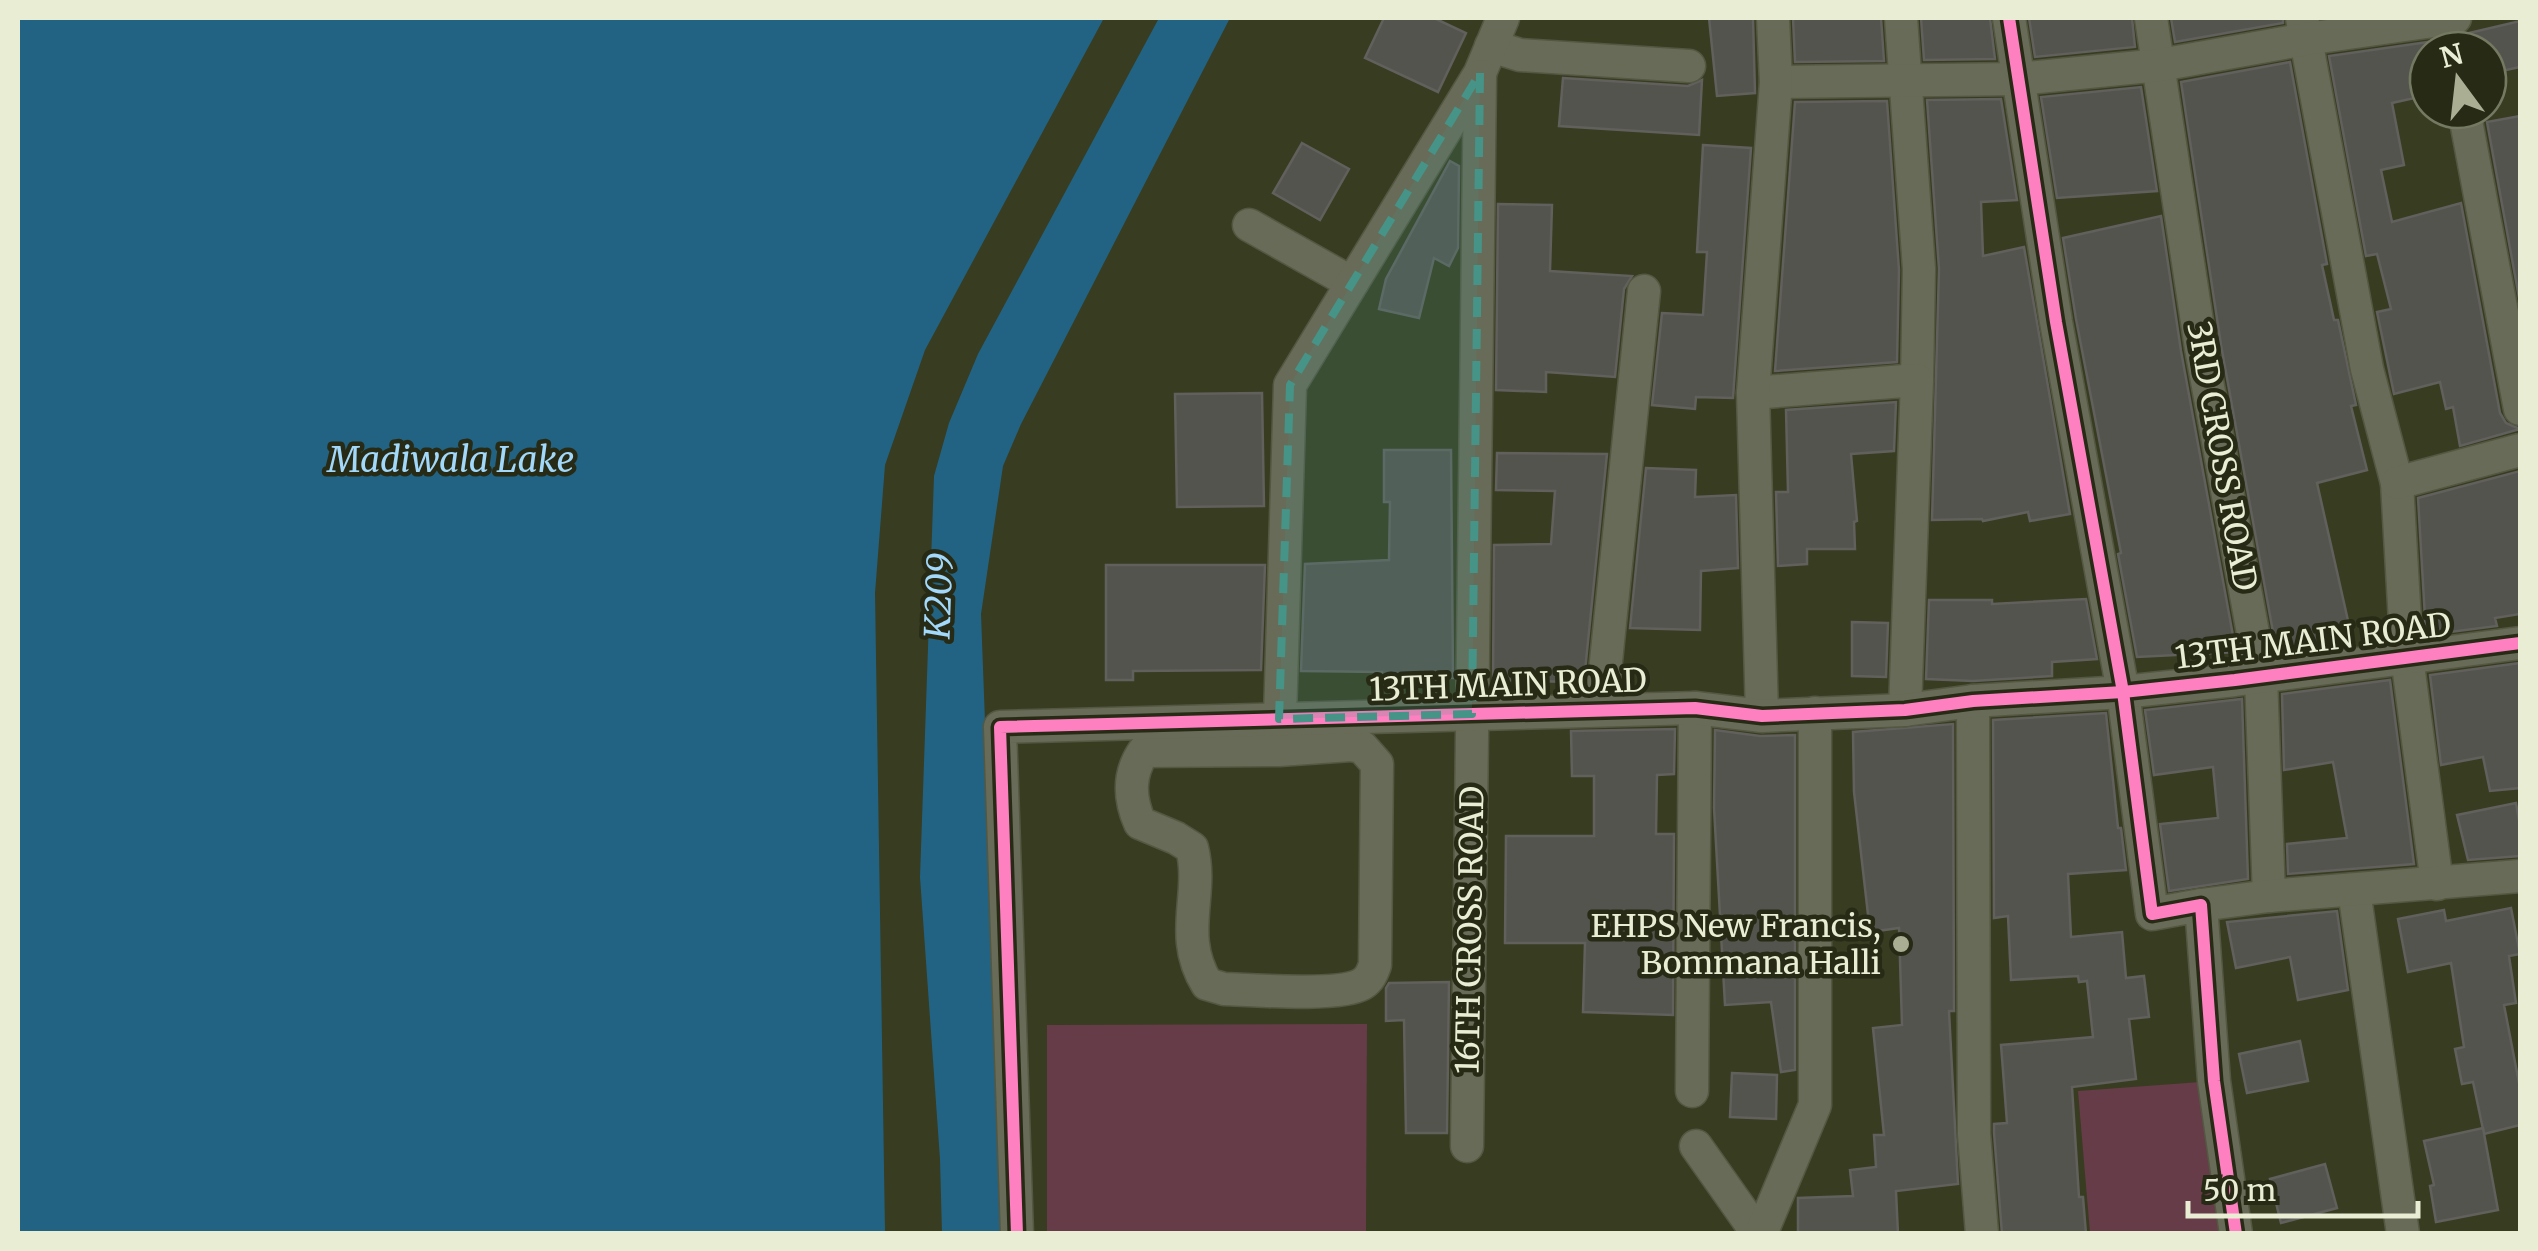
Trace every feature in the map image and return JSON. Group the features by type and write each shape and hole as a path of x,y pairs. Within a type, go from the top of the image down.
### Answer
{"street":[{"path":"1762,716 1753,393 1776,82 1773,18"},
{"path":"1902,18 1919,269 1905,710"},
{"path":"2009,18 2056,322 2124,692 2152,914 2269,896 2520,876"},
{"name":"3RD CROSS ROAD","path":"2151,18 2201,348 2261,677 2269,896"},
{"path":"1776,82 2018,79 2160,65 2304,28 2456,18"},
{"path":"2304,28 2367,370 2397,483 2406,657 2436,884"},
{"path":"1279,734 1290,385 1491,45 1520,55 1689,66"},
{"name":"16TH CROSS ROAD","path":"1467,1146 1472,714 1491,45"},
{"path":"2468,130 2520,409"},
{"path":"1250,225 1352,283"},
{"path":"1601,710 1644,291"},
{"path":"1753,393 1918,380"},
{"path":"2397,483 2520,450"},
{"name":"13TH MAIN ROAD","path":"1017,1234 1000,727 1279,734 1472,714 1695,708 1762,716 1905,710 1972,701 2124,692 2520,643"},
{"path":"1972,701 1974,1134 1982,1234"},
{"path":"1692,1091 1695,708"},
{"path":"1760,1234 1815,1104 1815,712"},
{"path":"1279,734 1362,747 1377,764 1375,965 1370,977 1359,986 1340,990 1224,989 1207,984 1194,949 1190,923 1196,863 1192,848 1140,824 1132,805 1134,766 1144,751 1279,734"},
{"path":"2354,890 2403,1234"},
{"path":"2200,905 2214,1081 2236,1234"},
{"path":"1696,1146 1760,1234"}],"highlighted area":[{"path":"1480,73 1472,714 1279,719 1290,385"}],"shaded area":[{"path":"1367,1024 1366,1233 1047,1233 1047,1025"},
{"path":"2214,1081 2233,1233 2090,1233 2078,1091"}],"water":[{"name":"Madiwala Lake","path":"18,18 1104,18 925,350 885,465 875,593 885,1233 18,1233"},
{"name":"K209","path":"1159,18 1230,18 1003,466 981,614 1004,1233 942,1234 920,877 934,476 949,423 978,354"}],"building":[{"path":"1384,18 1434,18 1466,33 1438,92 1365,58"},
{"path":"1709,18 1753,18 1755,93 1717,96"},
{"path":"1793,18 1881,18 1884,61 1795,62"},
{"path":"1921,18 1990,18 1995,59 1924,60"},
{"path":"2029,18 2132,18 2135,47 2035,57"},
{"path":"2171,18 2283,18 2283,23 2175,42"},
{"path":"2520,21 2520,67 2508,70 2508,30 2482,30"},
{"path":"2408,45 2408,99 2392,103 2404,165 2381,170 2392,222 2461,203 2500,413 2506,423 2520,429 2460,446 2453,407 2446,409 2440,382 2394,394 2377,312 2391,309 2377,254 2366,256 2329,56"},
{"path":"2290,62 2327,264 2322,265 2334,320 2338,320 2356,405 2351,406 2367,470 2317,483 2349,625 2324,630 2327,648 2277,654 2221,345 2181,82"},
{"path":"1563,78 1688,86 1702,80 1699,135 1559,126"},
{"path":"2141,87 2157,191 2057,198 2041,97"},
{"path":"2001,99 2017,200 1981,202 1983,256 2024,247 2070,514 2030,521 2028,512 1983,521 1932,520 1939,269 1927,100"},
{"path":"1887,101 1899,270 1897,362 1775,371 1795,102"},
{"path":"2520,116 2520,303 2488,130 2508,130 2508,118"},
{"path":"1302,143 1349,169 1320,220 1273,193"},
{"path":"1703,145 1751,148 1733,398 1696,397 1695,409 1652,405 1662,313 1703,315 1707,252 1697,252"},
{"path":"1450,161 1459,166 1458,248 1449,266 1434,258 1419,318 1379,309 1386,279"},
{"path":"1498,204 1552,205 1550,271 1632,276 1624,289 1615,377 1546,372 1546,392 1496,390"},
{"path":"2161,216 2181,351 2236,652 2137,657 2076,319 2063,238"},
{"path":"1262,393 1264,506 1177,507 1175,394"},
{"path":"1896,402 1894,451 1851,454 1857,521 1855,549 1807,549 1807,564 1778,566 1776,492 1788,492 1786,410"},
{"path":"1384,450 1451,450 1453,678 1301,671 1305,564 1389,560 1390,502 1384,502"},
{"path":"1497,453 1607,454 1583,691 1570,691 1570,682 1493,680 1494,545 1551,544 1555,491 1496,490"},
{"path":"1646,468 1696,470 1695,497 1736,495 1738,568 1701,571 1700,630 1630,628"},
{"path":"2520,471 2520,614 2495,618 2497,626 2426,635 2418,498"},
{"path":"1106,565 1265,565 1261,670 1133,671 1133,680 1106,680"},
{"path":"2086,599 2097,659 2052,662 2052,676 1973,681 1926,679 1929,600 1992,600 1992,604"},
{"path":"1852,622 1888,623 1886,677 1852,676"},
{"path":"2520,663 2520,788 2490,791 2483,757 2441,765 2430,675"},
{"path":"2390,680 2414,864 2288,874 2287,844 2347,838 2333,762 2284,770 2282,694"},
{"path":"2242,699 2248,879 2169,891 2160,824 2218,818 2213,767 2154,775 2145,710"},
{"path":"2106,713 2126,870 2068,874 2071,937 2122,932 2126,978 2144,976 2149,1017 2129,1019 2136,1079 2072,1087 2079,1197 2083,1197 2086,1234 2002,1234 1994,1133 1994,1124 2007,1123 2001,1045 2093,1037 2087,981 2079,982 2078,976 2011,980 2008,916 1994,918 1993,720"},
{"path":"1953,724 1954,1011 1949,1011 1958,1184 1896,1191 1898,1234 1798,1234 1798,1198 1853,1196 1850,1170 1876,1167 1874,1135 1884,1135 1873,1028 1902,1025 1899,928 1870,932 1854,792 1853,732"},
{"path":"1675,729 1674,774 1657,775 1656,834 1674,834 1673,1015 1583,1012 1585,943 1505,943 1506,836 1594,836 1594,776 1572,776 1571,731"},
{"path":"1715,730 1760,736 1795,735 1795,1070 1781,1072 1771,1002 1725,1005 1714,808"},
{"path":"2516,803 2520,856 2468,860 2457,815"},
{"path":"2511,908 2520,954 2509,956 2516,1003 2504,1005 2520,1088 2520,1125 2484,1134 2473,1082 2462,1084 2455,1049 2464,1047 2451,963 2408,972 2398,919 2444,910 2446,921"},
{"path":"2337,911 2348,990 2298,1000 2290,957 2236,968 2227,922"},
{"path":"1449,982 1447,1133 1406,1133 1404,1020 1386,1021 1386,988 1389,983"},
{"path":"2300,1041 2308,1081 2247,1093 2239,1054"},
{"path":"1732,1073 1777,1075 1776,1119 1730,1117"},
{"path":"2483,1128 2498,1210 2436,1222 2430,1186 2434,1185 2424,1141"},
{"path":"2325,1164 2337,1208 2281,1223 2270,1179"}],"cycle path":[{"path":"2009,18 2056,322 2123,692 2152,914 2201,905 2214,1081 2236,1234"},
{"path":"1017,1234 1000,727 1695,708 1762,716 1905,710 2235,680 2520,643"}],"place":[{"name":"EHPS New Francis, Bommana Halli","path":"1901,944"}]}
